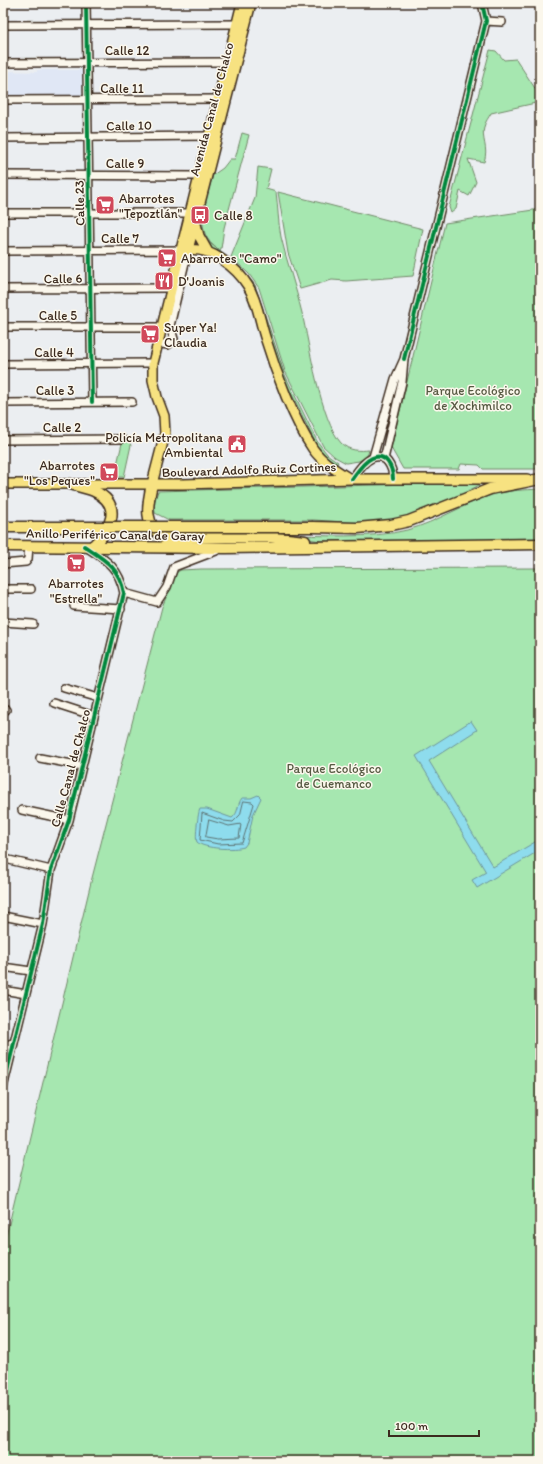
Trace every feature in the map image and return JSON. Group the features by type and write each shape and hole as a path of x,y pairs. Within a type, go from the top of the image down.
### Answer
{"highway":[{"path":"3,527 357,528 392,525 409,521 490,488 540,479"},
{"path":"70,484 95,491 108,504 112,512 112,521 105,535 89,546"},
{"path":"152,484 147,506 147,516 151,525 158,534 165,538 269,537 341,546"},
{"path":"226,548 540,544"},
{"name":"Anillo Periférico Canal de Garay","path":"3,546 226,548"}],"main road":[{"name":"Avenida Canal de Chalco","path":"184,250 189,213 242,3"},
{"name":"Avenida Canal de Chalco","path":"152,484 165,434 164,416 153,380 153,363 172,288 184,250 196,224 251,3"},
{"path":"196,224 199,236 210,253"},
{"path":"184,250 200,250 210,253 232,268 242,278 252,295 273,362 308,442 324,462 351,479"},
{"name":"Boulevard Adolfo Ruiz Cortines","path":"152,484 351,479 540,479"},
{"path":"3,484 152,484"}],"street":[{"name":"Calle 23","path":"86,3 92,402"},
{"path":"384,459 402,382 404,359 486,21 482,3"},
{"path":"486,21 502,22"},
{"path":"3,25 237,24"},
{"name":"Calle 12","path":"3,63 227,62"},
{"name":"Calle 11","path":"3,100 218,99"},
{"name":"Calle 10","path":"3,138 208,136"},
{"name":"Calle 9","path":"3,175 198,176"},
{"path":"3,213 189,213"},
{"name":"Calle 7","path":"3,251 184,250"},
{"name":"Avenida Canal de Chalco","path":"158,340 162,344 168,345 172,343 174,339 170,326 184,250"},
{"name":"Calle 6","path":"3,289 90,287 172,288"},
{"name":"Calle 5","path":"3,328 162,327"},
{"path":"351,479 363,465 373,457 395,379 404,359"},
{"name":"Calle 4","path":"3,364 153,363"},
{"name":"Calle 3","path":"3,403 132,402"},
{"path":"384,422 392,424"},
{"name":"Calle 2","path":"3,440 122,439"},
{"path":"373,457 384,459 393,470 393,479"},
{"path":"3,564 26,562 28,559 29,546"},
{"name":"Calle Canal de Chalco","path":"3,1088 43,924 51,870 69,820 98,698 121,609 127,594 116,571 89,546"},
{"path":"127,594 157,602 164,594 171,571 176,565 226,548"},
{"path":"3,590 31,589"},
{"path":"74,606 121,609"},
{"path":"3,622 33,624"},
{"path":"64,688 98,698"},
{"path":"54,703 94,716"},
{"path":"40,758 82,766"},
{"path":"22,810 69,820"},
{"path":"5,859 51,870"},
{"path":"3,916 43,924"},
{"path":"3,966 31,971"},
{"path":"3,990 26,994"},
{"path":"3,1046 14,1042"}],"shaded area":[{"path":"37,70 82,70 82,96 3,97 3,71 37,72"}],"green space":[{"path":"490,50 496,51 504,60 516,59 540,96 540,102 491,113 486,121 483,132 486,152 484,162 468,159 476,182 469,196 460,191 456,209 451,213 449,207"},
{"path":"242,133 249,135 224,228 221,249 219,250 210,243 205,234 203,225 204,205 213,175 223,168 230,159 235,159"},
{"path":"258,167 271,169 266,189 276,192 281,237 300,303 317,381 327,418 334,432 344,446 354,450 369,450 367,457 359,461 346,463 335,457 323,446 285,371 259,288 249,274 231,257 255,198"},
{"path":"278,192 423,229 413,276 346,281 332,280 300,289 288,253"},
{"name":"Parque Ecológico de Xochimilco","path":"540,209 540,469 483,469 479,465 461,464 459,469 403,469 391,448 445,223"},
{"path":"206,240 241,268 255,285 285,375 317,441 327,454 338,462 337,464 327,457 316,444 282,374 254,287 241,270 211,248"},
{"path":"124,435 131,445 124,477 114,477"},
{"path":"485,482 440,506 397,521 360,523 314,520 169,520 155,513 154,503 158,491"},
{"path":"540,489 540,540 321,541 282,535 362,536 393,533 418,527 473,502 495,494 511,491"},
{"name":"Parque Ecológico de Cuemanco","path":"540,568 540,1461 3,1461 3,1249 92,878 162,607 177,572 181,570 201,569"}],"water":[{"path":"471,721 477,730 429,761 493,867 540,839 540,850 477,888 472,880 486,872 416,756"},
{"path":"258,795 261,798 253,815 247,843 244,847 219,848 206,846 197,842 197,825 200,809 207,809 232,818 236,814 242,798 251,798"}],"cycle path":[{"path":"86,3 92,402"},
{"path":"404,359 486,21 482,3"},
{"path":"352,479 360,467 372,458 377,457 381,457 388,462 392,470 393,479"},
{"path":"3,1088 43,924 51,870 69,820 124,593 122,584 115,570 105,560 84,546"}],"place":[{"name":"Abarrotes \"Tepoztlán\"","path":"105,205"},
{"name":"Calle 8","path":"200,215"},
{"name":"Abarrotes \"Camo\"","path":"167,258"},
{"name":"D'Joanis","path":"164,281"},
{"name":"Super Ya! Claudia","path":"150,334"},
{"name":"Policía Metropolitana Ambiental","path":"237,444"},
{"name":"Abarrotes \"Los Peques\"","path":"109,472"},
{"name":"Abarrotes \"Estrella\"","path":"76,563"}]}
